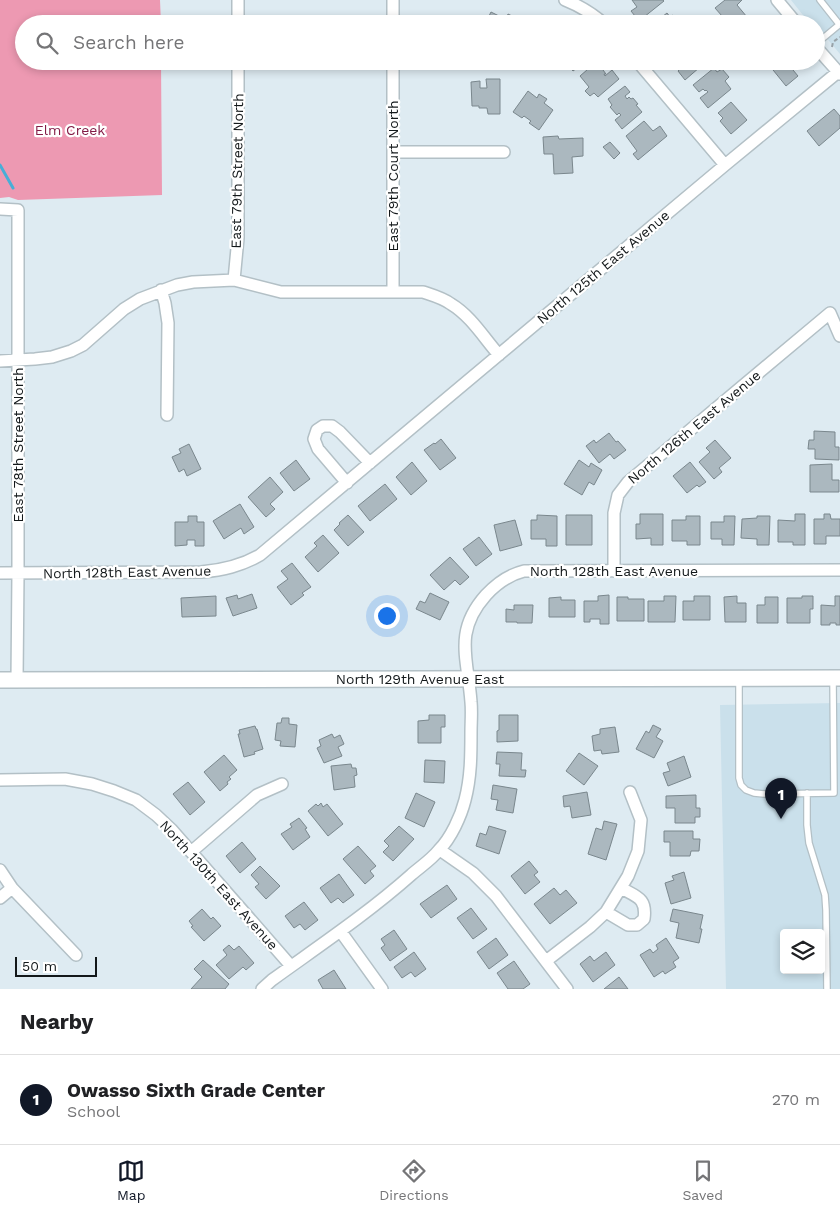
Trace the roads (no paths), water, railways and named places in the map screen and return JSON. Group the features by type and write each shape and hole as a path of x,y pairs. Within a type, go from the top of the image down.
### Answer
{"main road":[{"name":"North 129th Avenue East","path":"0,680 836,678"}],"street":[{"path":"238,0 238,15"},
{"path":"393,0 393,15"},
{"path":"565,0 594,15"},
{"path":"777,0 790,15"},
{"path":"825,56 839,73"},
{"name":"East 79th Street North","path":"234,280 238,238 238,70"},
{"name":"East 79th Court North","path":"393,70 394,292"},
{"path":"645,70 725,165"},
{"name":"North 125th East Avenue","path":"276,542 725,165 839,73"},
{"path":"393,152 504,152"},
{"name":"East 78th Street North","path":"0,210 18,210 17,680"},
{"path":"0,360 52,357 71,351 83,345 140,299 177,285 193,282 234,280 281,292 423,292 451,303 466,316 498,355"},
{"path":"161,290 168,323 167,415"},
{"name":"North 126th East Avenue","path":"614,571 614,513 618,495 628,482 830,313 840,336"},
{"path":"347,483 318,449 314,439 317,430 323,426 332,426 370,463"},
{"name":"North 128th East Avenue","path":"0,573 201,572 221,570 249,562 276,542"},
{"name":"North 128th East Avenue","path":"262,989 387,897 440,850 451,833 460,814 471,766 471,705 464,654 465,638 474,610 501,580 524,571 840,570"},
{"name":"North 130th East Avenue","path":"0,780 65,779 114,790 136,800 156,814 172,830 291,966"},
{"path":"191,852 257,795 282,784"},
{"path":"546,961 606,912 628,876 638,851 641,820 630,792"},
{"path":"440,850 473,873 496,896 567,989"},
{"path":"0,870 12,888 76,955"},
{"path":"0,898 12,888"},
{"path":"606,912 628,925 637,925 644,919 646,908 640,899 621,888"},
{"path":"341,932 382,989"}],"lane":[{"path":"820,0 840,24 825,37"},
{"path":"739,678 739,778 741,785 746,790 754,793 807,794 834,793 836,678"},
{"path":"807,794 809,843 825,895 827,989"}],"waterway":[{"path":"0,165 13,188"}],"place":[{"name":"Owasso Sixth Grade Center","path":"781,819"}],"park label":[{"name":"Elm Creek","path":"70,130"}]}
